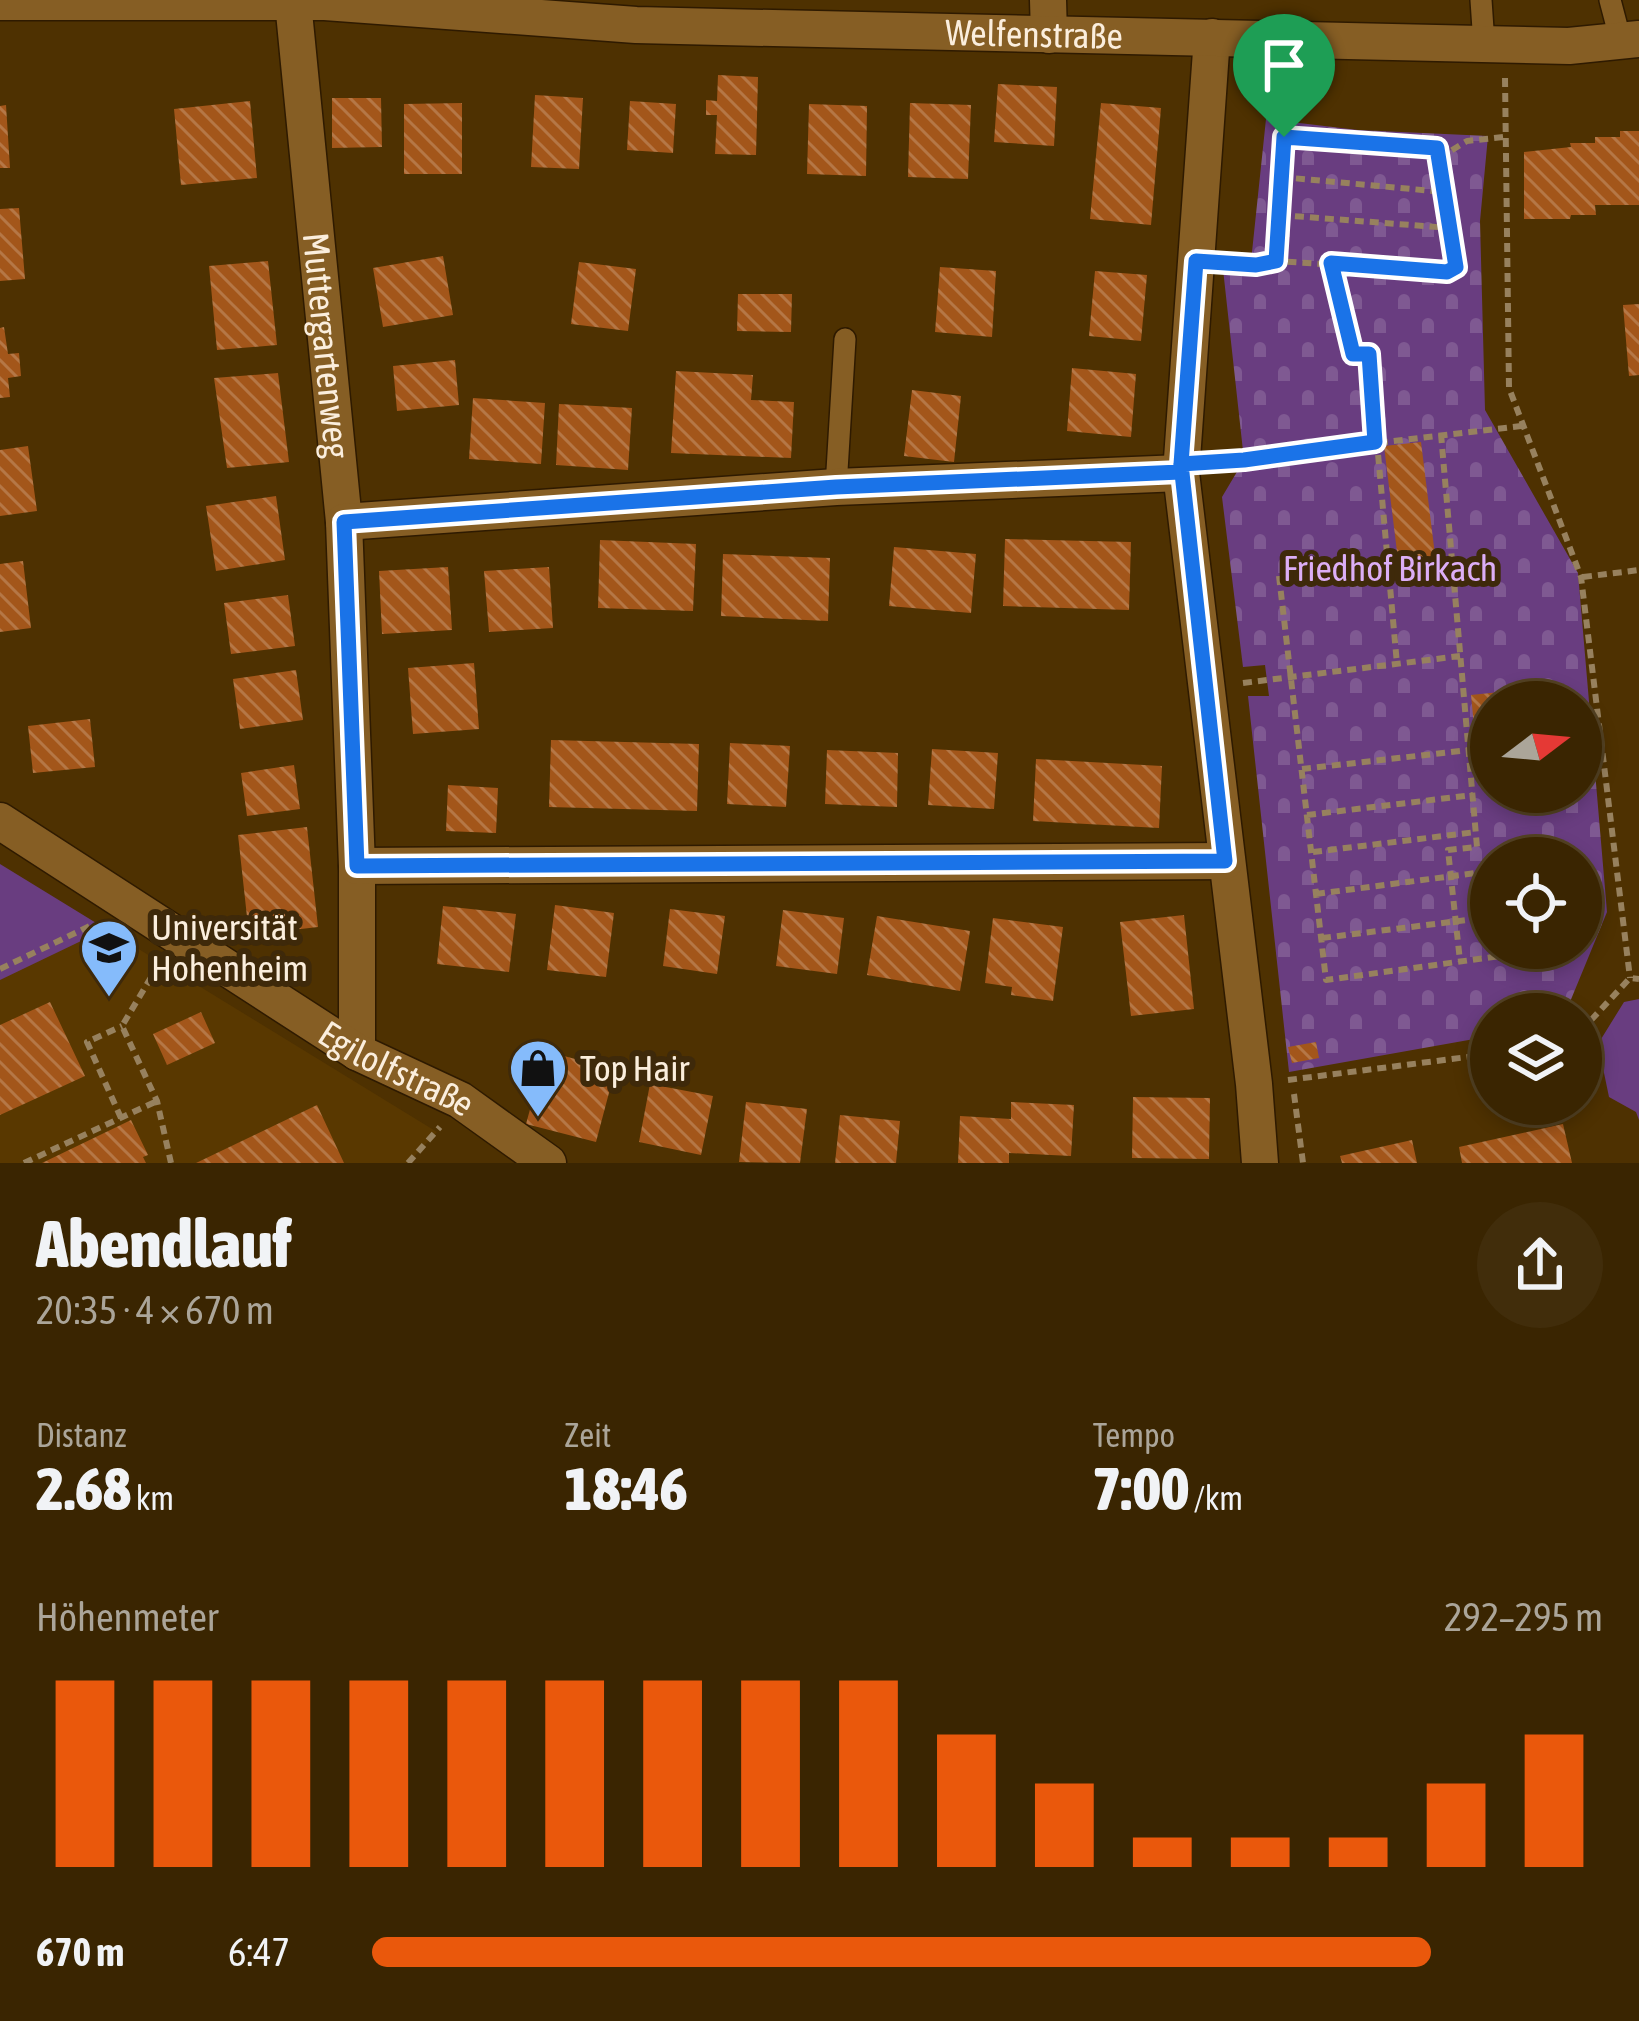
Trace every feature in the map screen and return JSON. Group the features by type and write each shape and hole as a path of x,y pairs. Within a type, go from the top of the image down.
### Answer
{"street":[{"name":"Welfenstraße","path":"0,2 314,1 636,13 1049,17 1212,37 1494,44 1630,40"},
{"name":"Muttergartenweg","path":"314,1 344,522 357,866 357,1052"},
{"path":"1212,37 1181,468 1260,1163"},
{"path":"344,522 1181,468"},
{"name":"Egilolfstraße","path":"0,821 357,1052 460,1100 548,1163"},
{"path":"357,866 1225,861"}],"lane":[{"path":"1494,44 1481,3 1508,0"},
{"path":"1610,0 1630,40"},
{"path":"836,487 844,339"}],"path":[{"path":"1494,44 1504,137 1509,388 1581,577 1634,978 1602,1010"},
{"path":"1196,261 1331,263 1447,272 1456,267 1437,148 1284,137 1276,261"},
{"path":"1439,158 1467,142 1504,137"},
{"path":"1282,177 1444,192"},
{"path":"1279,215 1450,228"},
{"path":"1331,263 1353,354 1369,354 1397,664"},
{"path":"1181,468 1521,426"},
{"path":"1441,434 1470,768"},
{"path":"1581,577 1639,570"},
{"path":"1279,576 1326,980 1470,961"},
{"path":"1204,689 1460,656"},
{"path":"1302,770 1468,750"},
{"path":"1306,815 1470,795"},
{"path":"1460,962 1448,850 1477,847 1474,813"},
{"path":"1311,852 1476,832"},
{"path":"1316,894 1470,874"},
{"path":"0,969 131,906"},
{"path":"1321,938 1470,919"},
{"path":"121,1118 87,1042 122,1026 176,935"},
{"path":"122,1026 157,1101 171,1163"},
{"path":"1254,1084 1470,1057"},
{"path":"1292,1079 1303,1163"},
{"path":"408,1163 460,1100"},
{"path":"24,1163 157,1101"}],"shaded area":[{"name":"Universität Hohenheim","path":"0,866 437,1132 408,1163 0,1163"}],"green space":[{"name":"Friedhof Birkach","path":"1266,119 1358,130 1488,136 1480,221 1485,410 1578,573 1587,681 1470,681 1470,813 1599,813 1601,837 1470,837 1470,969 1584,969 1574,993 1470,993 1470,1040 1289,1072 1248,696 1269,696 1265,665 1243,667 1222,497 1244,460 1223,269 1250,271"},
{"name":"Friedhof Birkach","path":"1602,854 1607,912 1602,924"},
{"path":"0,864 106,929 0,980"},
{"path":"1639,999 1639,1120 1636,1112 1609,1097 1602,1063 1602,1038 1624,1002"}],"building":[{"path":"718,75 758,77 756,155 715,154 717,115 706,115 706,100 717,101"},
{"path":"998,84 1057,87 1054,146 994,142"},
{"path":"535,95 583,98 579,169 531,167"},
{"path":"332,98 381,98 382,147 332,148"},
{"path":"250,101 257,178 181,185 174,109"},
{"path":"630,101 676,104 673,153 627,150"},
{"path":"462,103 462,174 404,174 404,104"},
{"path":"910,103 971,105 968,179 908,177"},
{"path":"1101,103 1161,108 1151,225 1090,219"},
{"path":"809,104 867,106 866,176 807,174"},
{"path":"6,105 10,168 0,168 0,106"},
{"path":"1620,131 1639,131 1639,205 1595,205 1596,215 1571,215 1570,219 1524,219 1524,152 1595,143 1595,137 1620,137"},
{"path":"19,208 25,279 0,281 0,209"},
{"path":"443,256 453,315 383,327 373,268"},
{"path":"268,261 277,345 217,350 209,266"},
{"path":"579,262 636,269 628,331 571,324"},
{"path":"940,267 996,271 992,337 935,332"},
{"path":"1095,271 1147,275 1141,341 1089,336"},
{"path":"738,294 792,294 791,332 737,331"},
{"path":"1639,304 1639,375 1629,376 1623,305"},
{"path":"4,327 8,354 19,353 21,376 8,378 10,397 0,398 0,328"},
{"path":"455,360 459,405 397,411 393,366"},
{"path":"1072,368 1136,374 1131,437 1067,431"},
{"path":"676,371 753,375 751,400 794,402 791,458 671,453"},
{"path":"278,373 289,462 227,468 214,378"},
{"path":"912,390 961,396 954,462 904,456"},
{"path":"473,398 545,403 541,464 469,459"},
{"path":"559,404 632,408 628,470 556,465"},
{"path":"1421,442 1436,563 1399,568 1384,446"},
{"path":"28,446 37,511 0,516 0,450"},
{"path":"276,496 285,560 216,571 206,506"},
{"path":"1005,539 1131,542 1129,610 1003,606"},
{"path":"600,540 696,544 693,611 598,608"},
{"path":"894,547 976,554 971,613 889,606"},
{"path":"723,554 830,558 828,621 721,616"},
{"path":"23,561 31,628 0,632 0,564"},
{"path":"448,567 452,630 382,634 379,571"},
{"path":"549,567 553,628 489,632 484,571"},
{"path":"288,595 295,646 231,654 224,603"},
{"path":"474,663 479,729 413,734 408,668"},
{"path":"296,670 303,720 240,729 233,679"},
{"path":"90,719 95,767 33,773 28,726"},
{"path":"551,740 699,744 697,811 549,807"},
{"path":"730,743 790,746 786,807 727,804"},
{"path":"932,749 998,753 994,809 928,805"},
{"path":"827,750 898,753 897,807 825,804"},
{"path":"1036,759 1162,766 1159,828 1033,821"},
{"path":"294,765 300,809 247,816 241,773"},
{"path":"448,785 498,788 496,833 446,831"},
{"path":"307,827 318,927 249,935 238,835"},
{"path":"555,905 614,913 606,977 547,970"},
{"path":"443,906 516,914 509,972 437,964"},
{"path":"670,909 725,916 717,974 663,966"},
{"path":"783,910 844,918 837,974 776,966"},
{"path":"1184,915 1194,1009 1131,1016 1120,922"},
{"path":"877,916 970,931 960,991 867,975"},
{"path":"993,918 1063,927 1053,1001 1011,995 1012,987 985,983"},
{"path":"50,1002 85,1076 0,1115 0,1025"},
{"path":"201,1012 215,1043 167,1065 153,1034"},
{"path":"1316,1042 1319,1058 1292,1063 1288,1047"},
{"path":"546,1051 615,1070 596,1142 526,1124"},
{"path":"650,1084 713,1096 701,1155 639,1142"},
{"path":"1133,1097 1210,1098 1209,1159 1132,1158"},
{"path":"746,1102 807,1109 800,1163 739,1162"},
{"path":"1011,1102 1074,1105 1071,1156 1009,1153 1009,1163 958,1163 960,1116 1011,1119"},
{"path":"317,1105 344,1163 196,1163"},
{"path":"840,1115 900,1121 896,1163 835,1163"},
{"path":"131,1120 148,1155 143,1157 146,1163 42,1163"},
{"path":"1563,1125 1572,1163 1462,1163 1459,1147"},
{"path":"1412,1140 1417,1163 1342,1163 1340,1156"}],"place":[{"name":"Universität Hohenheim","path":"109,999"},
{"name":"Top Hair","path":"538,1119"}],"route":[{"path":"1284,137 1437,148 1456,267 1447,272 1331,263 1353,354 1369,354 1375,442 1181,464 1225,861 357,866 344,522 836,487 1180,472 1196,261 1256,265 1276,261 1284,137"}]}
